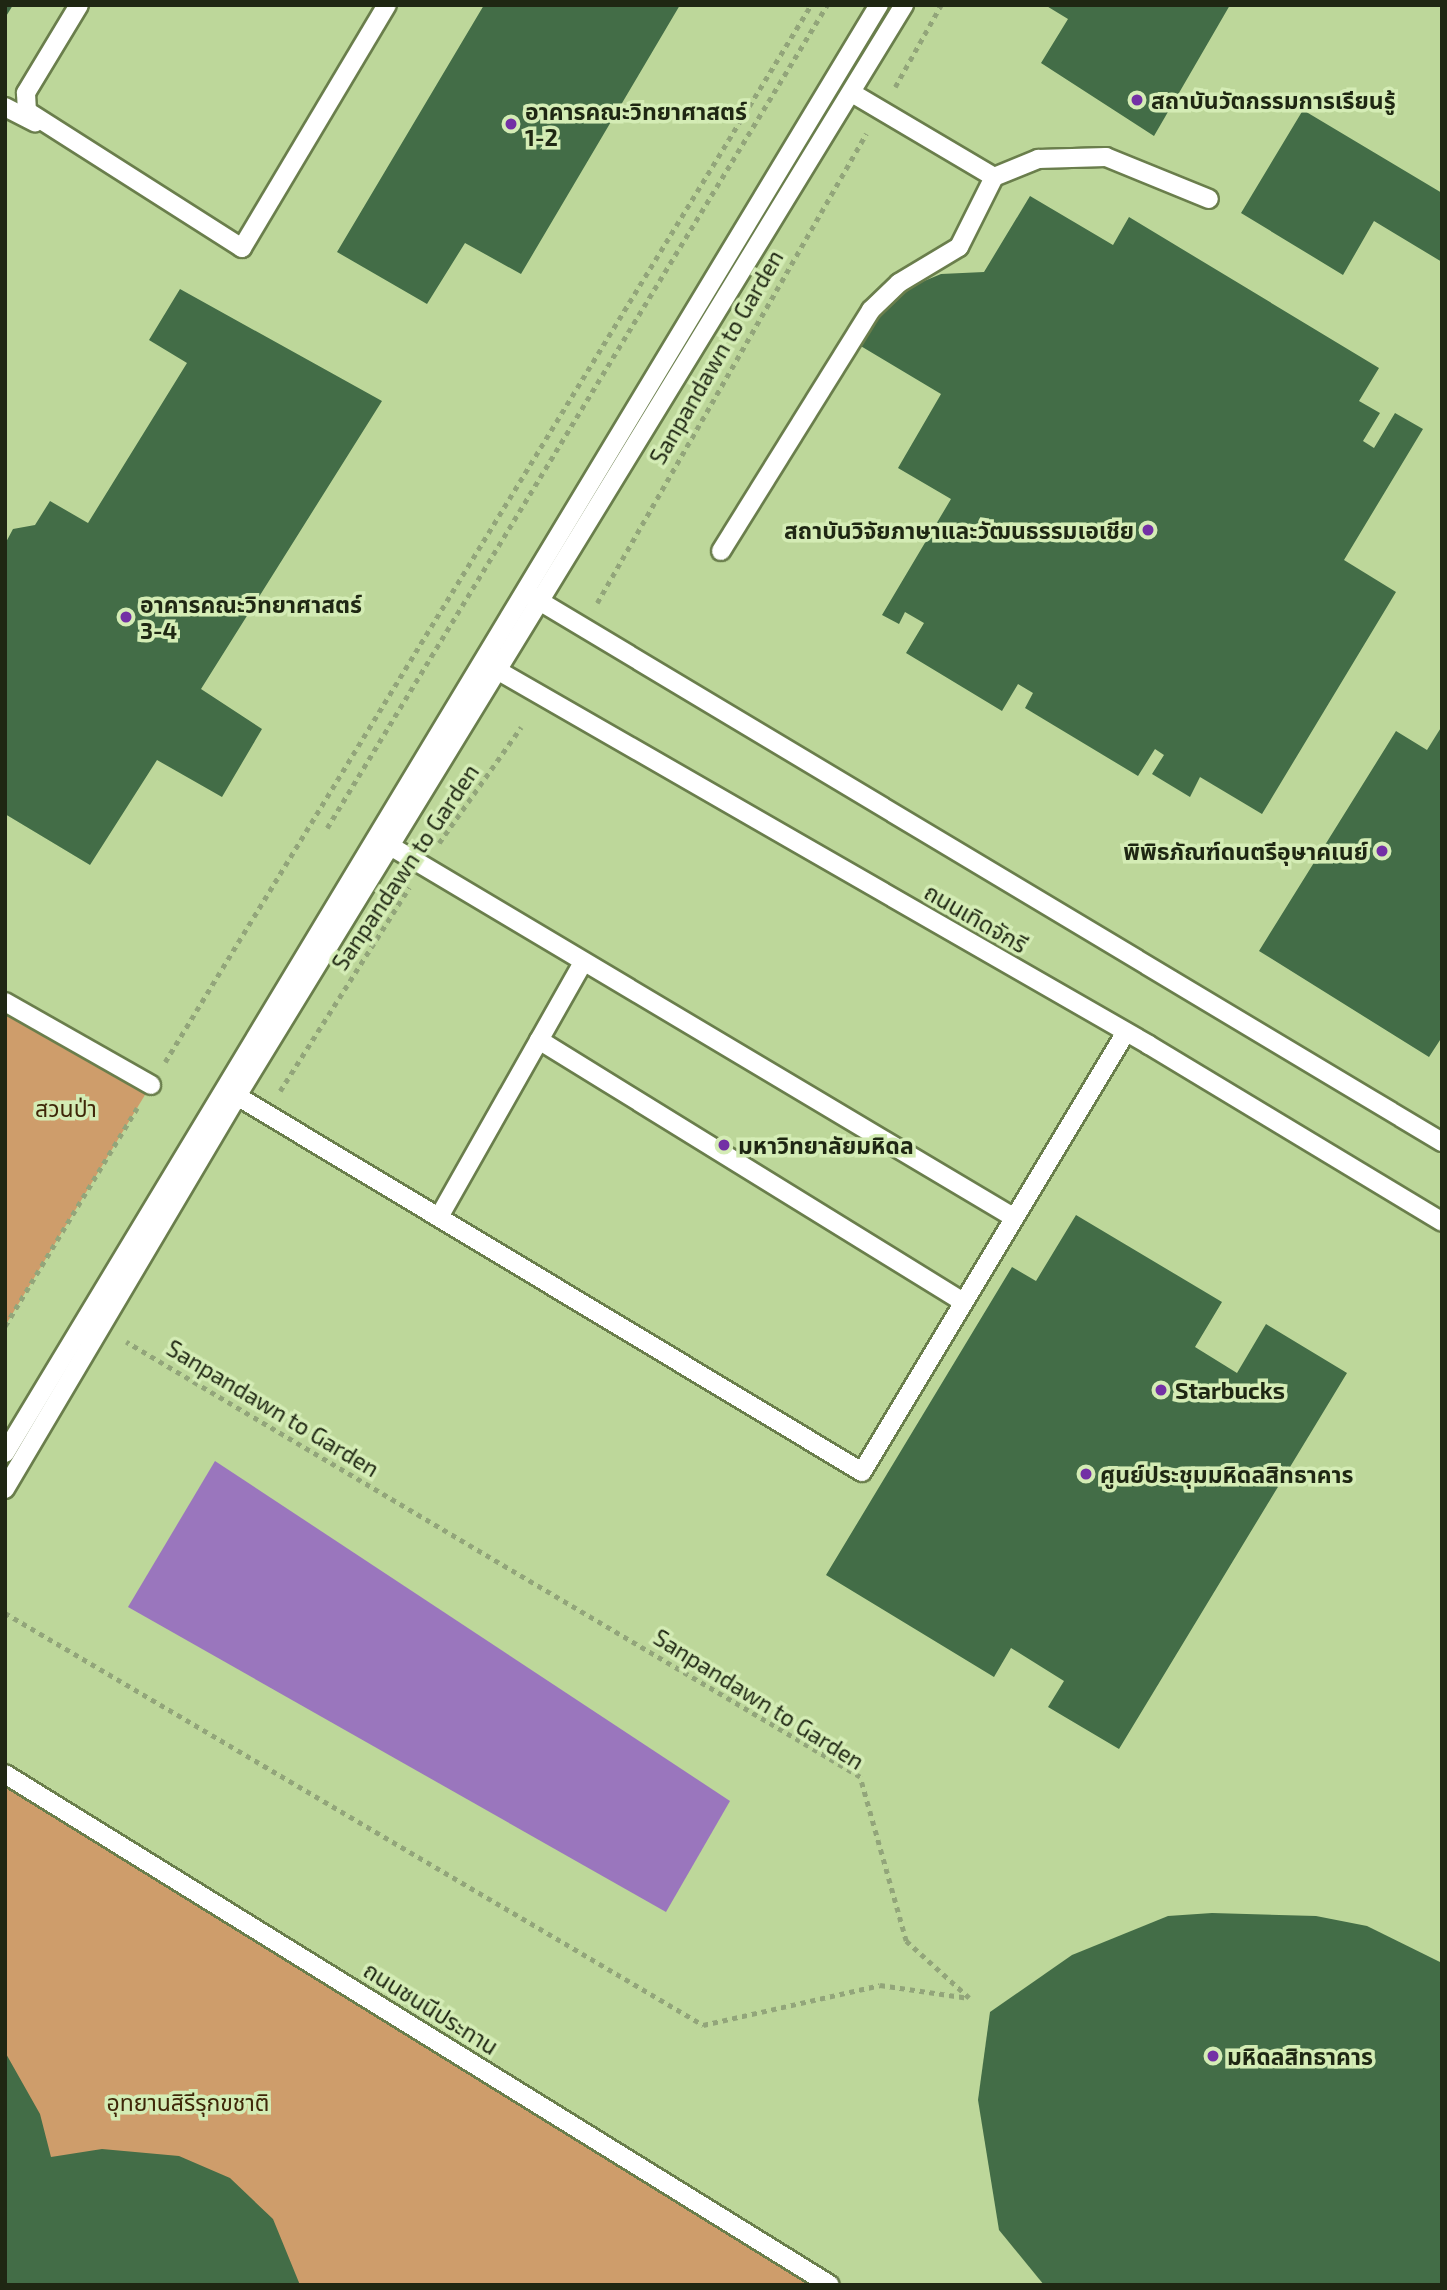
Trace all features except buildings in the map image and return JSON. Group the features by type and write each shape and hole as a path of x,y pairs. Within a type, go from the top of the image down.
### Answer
{"lane":[{"path":"38,123 27,111 26,93 79,5"},
{"path":"5,107 38,123 242,248 387,5"},
{"path":"5,1489 237,1096 499,673 533,597 879,5"},
{"path":"5,1453 483,662 533,597 852,93 904,5"},
{"path":"852,93 994,177"},
{"path":"721,551 871,310 900,283 959,247 994,177 1038,159 1106,157 1209,199"},
{"name":"ถนนเทิดจักรี","path":"533,597 1442,1142"},
{"name":"ถนนเทิดจักรี","path":"483,662 1126,1032 1442,1222"},
{"path":"392,847 582,964 1013,1217"},
{"path":"439,1217 582,964"},
{"path":"5,1002 151,1085"},
{"path":"237,1096 862,1472 1126,1032"},
{"path":"539,1040 962,1303"},
{"name":"ถนนชนนีประทาน","path":"5,1774 830,2285"}],"path":[{"path":"5,1326 811,5"},
{"path":"327,828 827,5"},
{"path":"892,92 941,5"},
{"name":"Sanpandawn to Garden","path":"595,606 870,127"},
{"name":"Sanpandawn to Garden","path":"267,1112 422,867 521,727"},
{"name":"Sanpandawn to Garden","path":"5,1613 703,2025 880,1985 968,1998 906,1941 860,1777 122,1340 129,1328"}],"shaded area":[{"name":"มหาวิทยาลัยมหิดล","path":"5,5 1442,5 1442,2285 5,2285"},
{"path":"215,1461 730,1801 666,1912 128,1607"}],"green space":[{"name":"สวนป่า","path":"5,1002 151,1085 5,1326"},
{"name":"อุทยานสิรีรุกขชาติ","path":"5,1774 834,2285 5,2285"}],"place":[{"name":"สถาบันวัตกรรมการเรียนรู้","path":"1137,100"},
{"name":"อาคารคณะวิทยาศาสตร์ 1-2","path":"511,124"},
{"name":"สถาบันวิจัยภาษาและวัฒนธรรมเอเชีย","path":"1148,530"},
{"name":"อาคารคณะวิทยาศาสตร์ 3-4","path":"126,617"},
{"name":"พิพิธภัณฑ์ดนตรีอุษาคเนย์","path":"1382,851"},
{"name":"มหาวิทยาลัยมหิดล","path":"724,1145"},
{"name":"Starbucks","path":"1161,1390"},
{"name":"ศูนย์ประชุมมหิดลสิทธาคาร","path":"1086,1474"},
{"name":"มหิดลสิทธาคาร","path":"1213,2056"}]}
